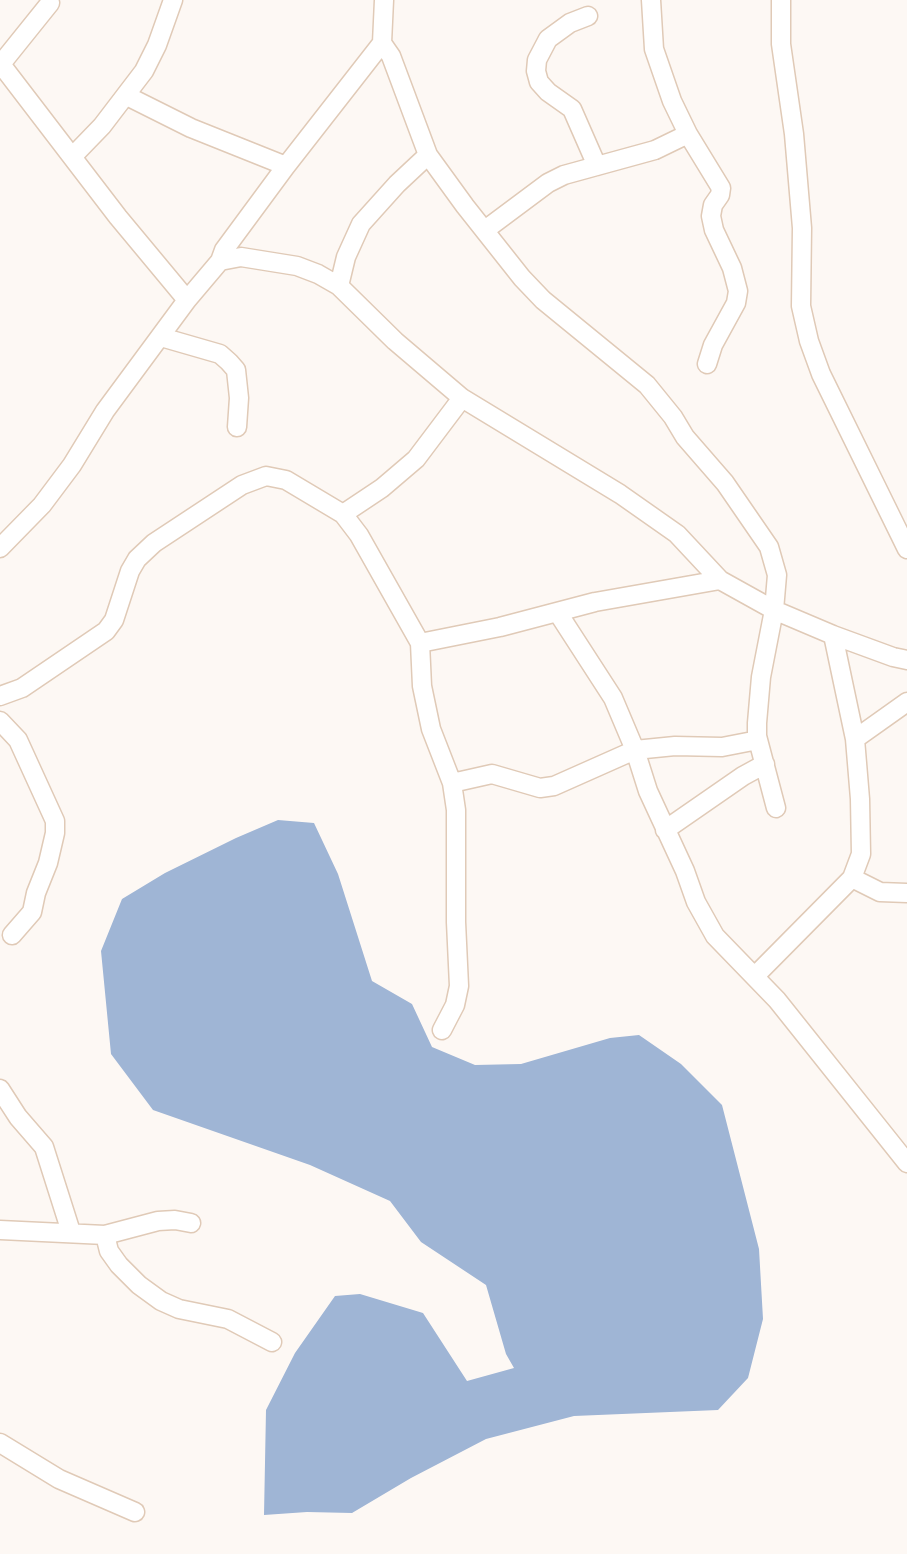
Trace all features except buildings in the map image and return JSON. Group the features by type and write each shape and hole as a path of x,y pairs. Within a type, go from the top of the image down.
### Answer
{"street":[{"path":"72,157 102,127 127,96 151,59 173,0"},
{"path":"1,543 42,505 72,465 105,411 187,300 220,261 225,250 286,166 382,43 384,0"},
{"path":"651,0 654,49 672,101 688,134 721,188 711,216 714,230 732,268 738,291 736,303 713,345 707,364"},
{"path":"781,0 781,44 801,206 801,306 809,341 821,374 907,549"},
{"path":"50,3 0,64 187,300"},
{"path":"588,16 570,23 548,39 537,60 536,71 539,82 572,109 597,166"},
{"path":"382,43 391,56 428,155 485,230 543,300 647,384 673,417 685,438 725,483 769,547 777,575 757,723 758,740 776,808"},
{"path":"127,96 191,128 286,166"},
{"path":"485,230 548,183 564,175 655,150 688,134"},
{"path":"339,286 346,257 361,224 379,202 428,155"},
{"path":"220,261 241,257 297,266 339,286 404,349 462,398 620,494 677,534 720,580 774,610 833,635 907,660"},
{"path":"161,337 220,354 236,370 239,398 237,427"},
{"path":"343,514 382,488 416,459 462,398"},
{"path":"0,696 22,688 106,631 114,620 130,571 137,559 154,543 242,485 266,476 286,480 343,514 359,535 420,643 422,686 431,729 452,783 456,810 456,922 460,986 455,1005 442,1030"},
{"path":"420,643 621,597 720,580"},
{"path":"558,612 613,698 635,750 648,791 685,871 696,902 715,936 732,956 755,976 806,1035 907,1163"},
{"path":"755,976 852,878 861,855 855,739 833,635"},
{"path":"855,739 907,702"},
{"path":"0,721 18,740 55,821 55,834 48,863 32,912 12,935"},
{"path":"452,783 492,774 540,788 554,786 635,750 675,746 722,747 758,740"},
{"path":"665,830 743,776 765,764"},
{"path":"852,878 887,894 907,893"},
{"path":"0,1089 18,1117 44,1147 71,1231"},
{"path":"0,1230 71,1231 105,1235 158,1221 191,1223"},
{"path":"105,1235 109,1251 119,1265 139,1285 161,1301 179,1309 228,1319 272,1342"},
{"path":"0,1443 59,1479 135,1512"}],"water":[{"path":"278,820 314,823 338,874 372,981 412,1004 432,1047 475,1065 521,1064 610,1038 639,1035 681,1064 722,1105 759,1249 763,1319 748,1378 718,1410 574,1416 486,1439 411,1478 352,1513 264,1515 266,1410 295,1353 335,1296 360,1294 423,1313 467,1381 514,1368 506,1354 486,1285 421,1242 390,1201 310,1165 153,1110 111,1054 101,951 122,899 165,873"}]}
